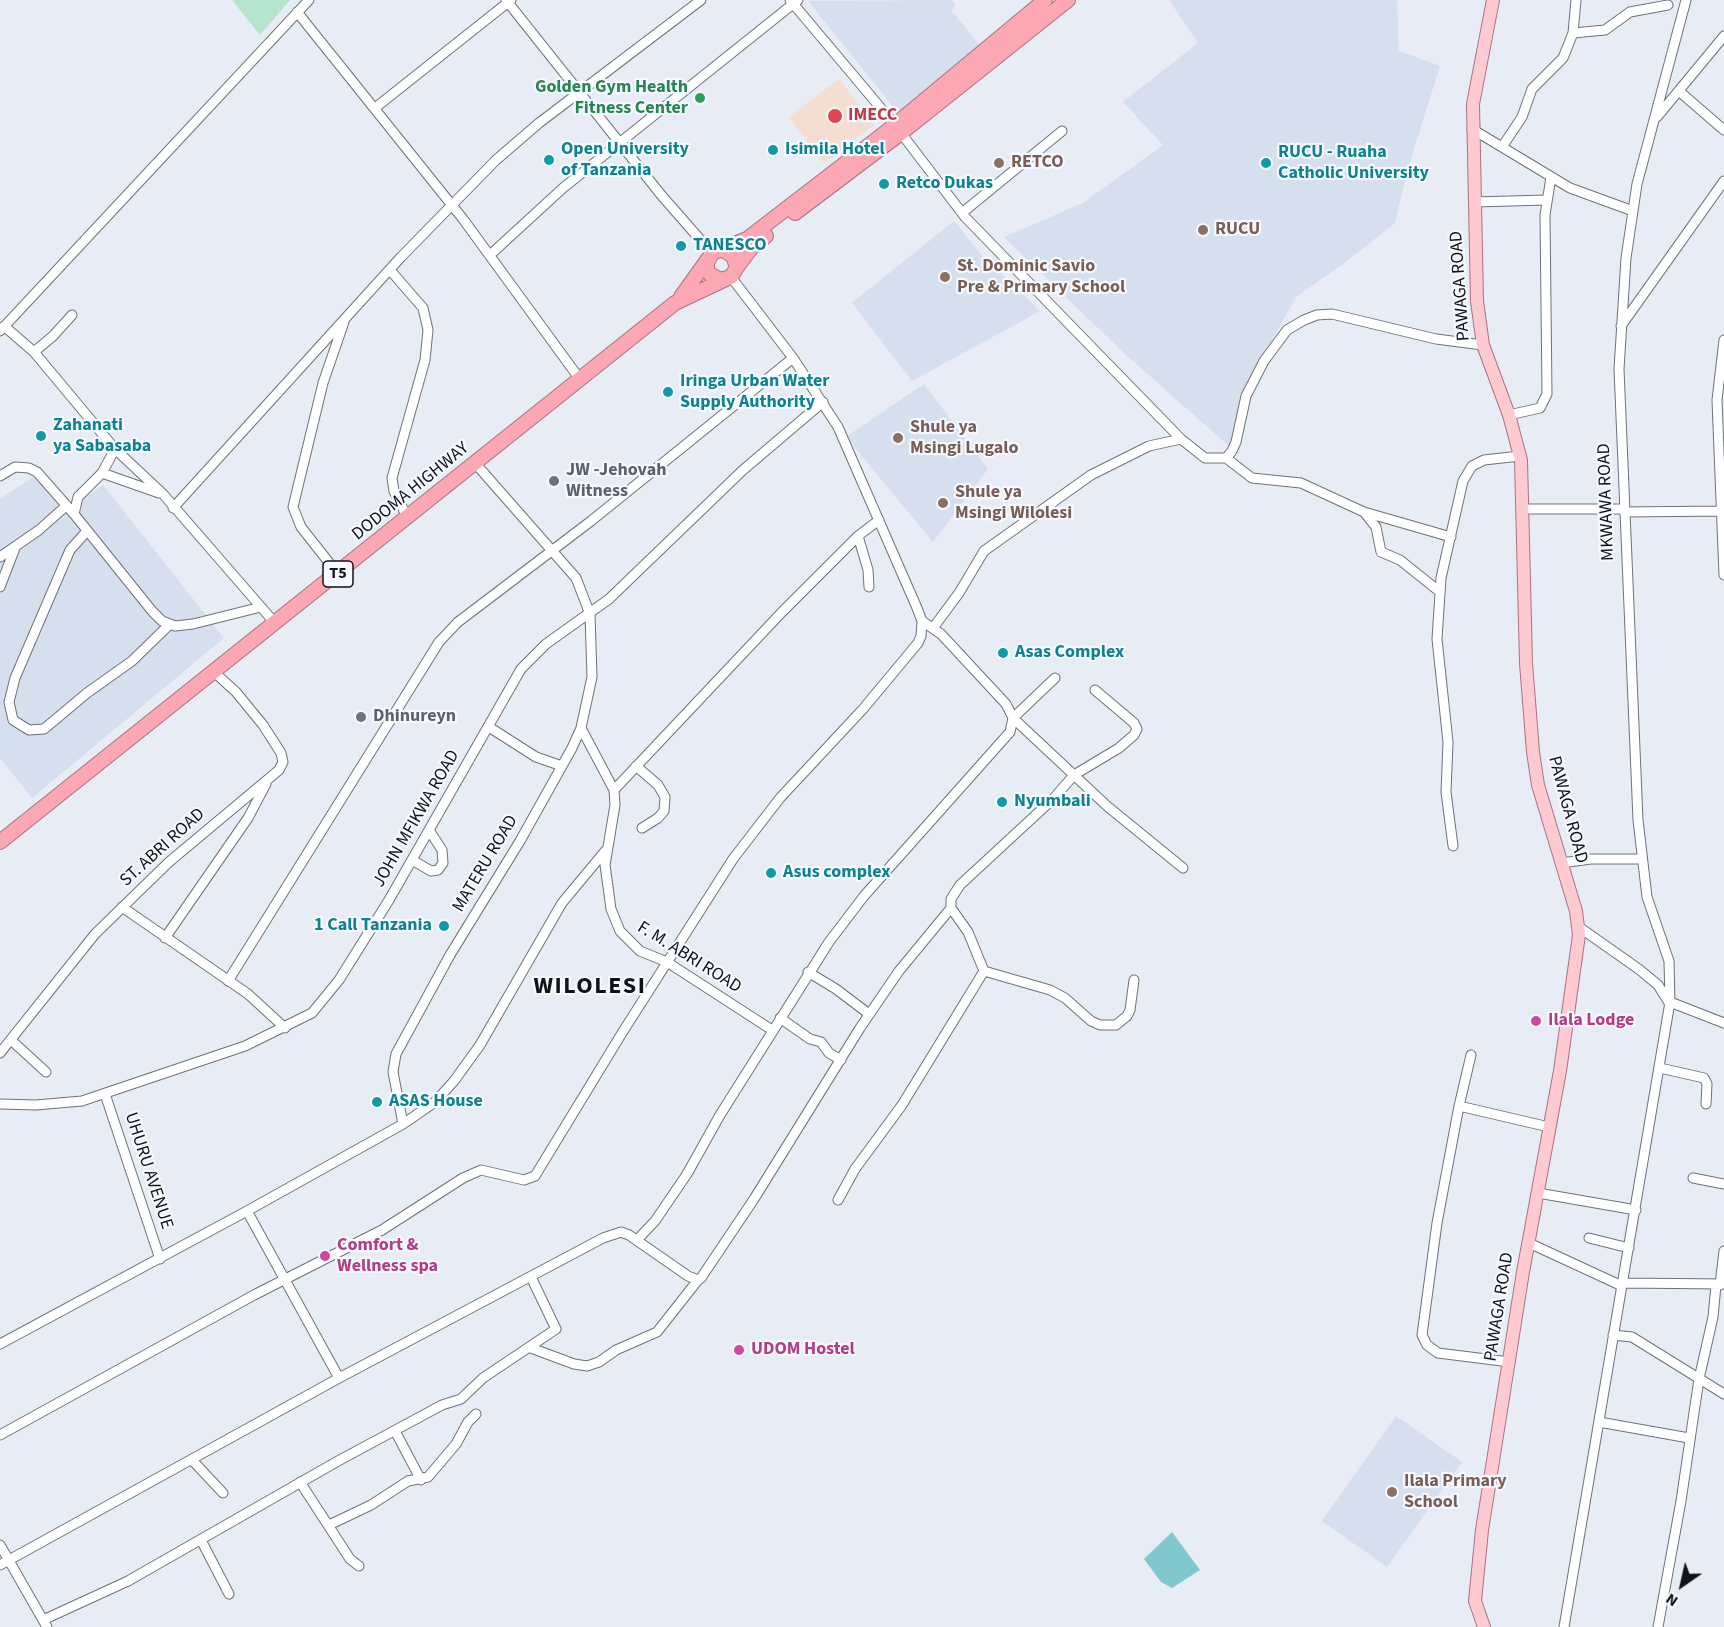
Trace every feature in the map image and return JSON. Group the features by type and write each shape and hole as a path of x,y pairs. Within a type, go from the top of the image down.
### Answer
{"highway":[{"name":"T5","path":"675,303 731,274 760,240 898,129 1046,0"},
{"name":"T5","path":"675,303 715,254 747,239 898,129 1068,0"},
{"path":"715,254 734,256 731,274 720,280 710,274 707,263 715,254"},
{"name":"DODOMA HIGHWAY","path":"0,842 675,303"}],"main road":[{"name":"PAWAGA ROAD","path":"1484,1627 1475,1601 1475,1584 1529,1243 1575,981 1579,927 1538,785 1526,663 1520,456 1509,415 1483,345 1477,301 1472,129 1474,95 1492,0"}],"street":[{"path":"274,622 163,494 115,449 34,352 2,328 309,0"},
{"path":"173,508 390,270 496,160 701,0"},
{"path":"1502,147 1522,117 1529,93 1557,66 1573,33 1576,0"},
{"name":"MKWAWA ROAD","path":"1564,1627 1670,1004 1669,961 1647,897 1642,859 1619,369 1620,327 1633,211 1642,158 1655,119 1686,0"},
{"path":"375,108 508,1 621,145 715,254"},
{"path":"490,255 563,188 621,145 794,1 898,129 962,213 1181,439 1204,458 1226,458 1252,478 1301,483 1364,512 1450,537"},
{"path":"1573,33 1600,31 1630,12 1667,2 1682,20"},
{"path":"297,12 453,206 579,378"},
{"path":"1655,119 1680,92 1724,36"},
{"path":"1680,92 1724,130"},
{"path":"1472,129 1551,177 1591,197 1633,211"},
{"path":"962,213 1062,131"},
{"path":"1509,415 1540,408 1547,394 1547,200 1551,177"},
{"path":"1620,327 1724,181"},
{"path":"1474,202 1547,200"},
{"path":"390,270 423,308 428,330 425,360 393,478 394,491 407,517"},
{"path":"0,1435 226,1310 382,1230 463,1178 481,1170 524,1180 535,1176 711,892 758,826 788,789 871,701 918,643 922,621 838,427 793,358 731,274"},
{"path":"1226,458 1236,442 1246,396 1264,361 1287,330 1304,320 1317,315 1332,314 1436,339 1483,345"},
{"path":"34,352 72,315"},
{"path":"338,574 301,527 293,507 323,383 345,320"},
{"path":"1724,340 1716,400 1723,511 1724,575"},
{"path":"228,981 439,642 458,622 793,358"},
{"name":"JOHN MFIKWA ROAD","path":"0,1104 66,1103 105,1094 245,1046 312,1013 327,997 412,860 521,669 534,653 590,614 633,576 751,462 823,402"},
{"path":"933,628 984,551 1091,475 1149,446 1181,439"},
{"path":"74,514 78,497 102,473 115,449"},
{"path":"1453,846 1446,792 1448,742 1439,675 1437,629 1440,592 1463,481 1472,466 1484,460 1520,456"},
{"path":"475,464 576,578 590,614"},
{"path":"0,476 15,467 29,468 37,472 152,611 169,625"},
{"path":"102,473 163,494"},
{"path":"0,556 39,530 66,506"},
{"path":"1522,509 1723,511"},
{"path":"1364,512 1376,527 1381,552 1400,560 1440,592"},
{"path":"581,728 614,790 782,612 858,536 879,520"},
{"path":"87,531 70,550 15,678 9,709 13,720 29,730 44,729 87,693 132,661 169,625 193,624 261,607"},
{"path":"858,536 868,570 869,587"},
{"path":"0,587 16,546"},
{"name":"MATERU ROAD","path":"403,1124 393,1072 396,1054 450,955 562,766 581,728 592,677 590,614"},
{"path":"922,621 933,628 991,686 1006,704 1013,718 1074,775 1183,868"},
{"name":"ST. ABRI ROAD","path":"0,1053 95,934 169,862 279,770 282,762 281,753 263,725 236,692 214,672"},
{"path":"637,1240 655,1221 687,1173 808,972 864,896 1010,732 1013,718 1055,678"},
{"path":"984,971 968,932 951,908 951,899 960,885 1044,807 1074,775 1128,741 1137,729 1131,720 1095,690"},
{"path":"489,727 536,757 562,766"},
{"path":"636,766 658,785 665,797 664,811 658,818 642,828"},
{"path":"165,938 248,818 267,782"},
{"name":"F. M. ABRI ROAD","path":"614,790 615,805 606,850 606,884 613,916 620,931 633,945 667,962 772,1030"},
{"path":"412,860 434,871 443,862 442,850 429,830"},
{"path":"0,1344 247,1211 403,1124 435,1102 454,1081 480,1045 562,903 606,850"},
{"path":"1561,863 1591,859 1642,859"},
{"path":"122,907 263,1006 285,1028"},
{"path":"531,1348 574,1364 586,1366 599,1362 616,1350 657,1332 698,1280 754,1199 869,1014 914,952 951,908"},
{"path":"1579,927 1649,977 1666,994 1670,1004 1724,1023"},
{"path":"984,971 1050,990 1065,998 1091,1021 1108,1026 1123,1020 1130,1010 1134,980"},
{"path":"838,1200 855,1169 902,1106 984,971"},
{"path":"808,972 836,989 869,1014"},
{"path":"780,1018 810,1039 821,1042 829,1053 841,1060"},
{"path":"10,1040 46,1072"},
{"path":"1471,1055 1437,1223 1422,1335 1427,1345 1438,1353 1510,1362"},
{"path":"1660,1068 1704,1078 1707,1084 1706,1104"},
{"name":"UHURU AVENUE","path":"105,1094 160,1259"},
{"path":"1459,1106 1550,1126"},
{"path":"1693,1178 1724,1184"},
{"path":"1538,1193 1636,1210"},
{"path":"247,1211 339,1378"},
{"path":"0,1565 339,1378 584,1247 615,1233 621,1232 637,1240 688,1276 698,1280"},
{"path":"1589,1238 1629,1248"},
{"path":"1529,1243 1622,1285 1720,1285"},
{"path":"1658,1627 1682,1500 1699,1379 1720,1285 1724,1251"},
{"path":"0,1545 45,1624 128,1581 300,1482 442,1405 461,1399 483,1378 531,1348 556,1329 531,1276"},
{"path":"1613,1335 1632,1337 1724,1394"},
{"path":"329,1525 371,1504 408,1481 421,1480 434,1473 459,1440 468,1422 476,1414"},
{"path":"1599,1422 1689,1438"},
{"path":"395,1431 421,1480"},
{"path":"192,1460 224,1493"},
{"path":"300,1482 350,1559 358,1566"},
{"path":"201,1540 229,1594"}],"shaded area":[{"path":"952,0 956,5 951,10 983,49 900,115 808,1"},
{"name":"RUCU","path":"1169,0 1397,0 1399,51 1440,66 1408,168 1395,223 1296,297 1239,400 1234,444 1229,446 1126,355 1004,237 1083,203 1163,145 1123,102 1198,43"},
{"path":"839,79 874,125 824,163 789,117"},
{"name":"St. Dominic Savio Pre & Primary School","path":"954,221 979,252 1040,311 912,381 852,303"},
{"path":"924,384 988,469 933,542 846,437"},
{"path":"35,476 66,511 103,485 224,638 32,798 0,758 0,499"},
{"name":"Ilala Primary School","path":"1396,1416 1462,1462 1387,1567 1322,1521"}],"green space":[{"path":"232,0 290,0 260,35"}],"water":[{"path":"1172,1532 1200,1570 1172,1588 1161,1582 1144,1559"}],"place":[{"name":"Golden Gym Health Fitness Center","path":"700,98"},
{"name":"IMECC","path":"835,116"},
{"name":"Isimila Hotel","path":"773,150"},
{"name":"Open University of Tanzania","path":"549,160"},
{"name":"RETCO","path":"999,163"},
{"name":"RUCU - Ruaha Catholic University","path":"1266,163"},
{"name":"Retco Dukas","path":"884,184"},
{"name":"RUCU","path":"1203,230"},
{"name":"TANESCO","path":"681,246"},
{"name":"St. Dominic Savio Pre & Primary School","path":"945,277"},
{"name":"Iringa Urban Water Supply Authority","path":"668,392"},
{"name":"Zahanati ya Sabasaba","path":"41,436"},
{"name":"Shule ya Msingi Lugalo","path":"898,438"},
{"name":"JW -Jehovah Witness","path":"554,481"},
{"name":"Shule ya Msingi Wilolesi","path":"943,503"},
{"name":"Asas Complex","path":"1003,653"},
{"name":"Dhinureyn","path":"361,717"},
{"name":"Nyumbali","path":"1002,802"},
{"name":"Asus complex","path":"771,873"},
{"name":"1 Call Tanzania","path":"444,926"},
{"name":"Ilala Lodge","path":"1536,1021"},
{"name":"ASAS House","path":"377,1102"},
{"name":"Comfort & Wellness spa","path":"325,1256"},
{"name":"UDOM Hostel","path":"739,1350"},
{"name":"Ilala Primary School","path":"1392,1492"}],"district":[{"name":"WILOLESI","path":"590,988"}]}
